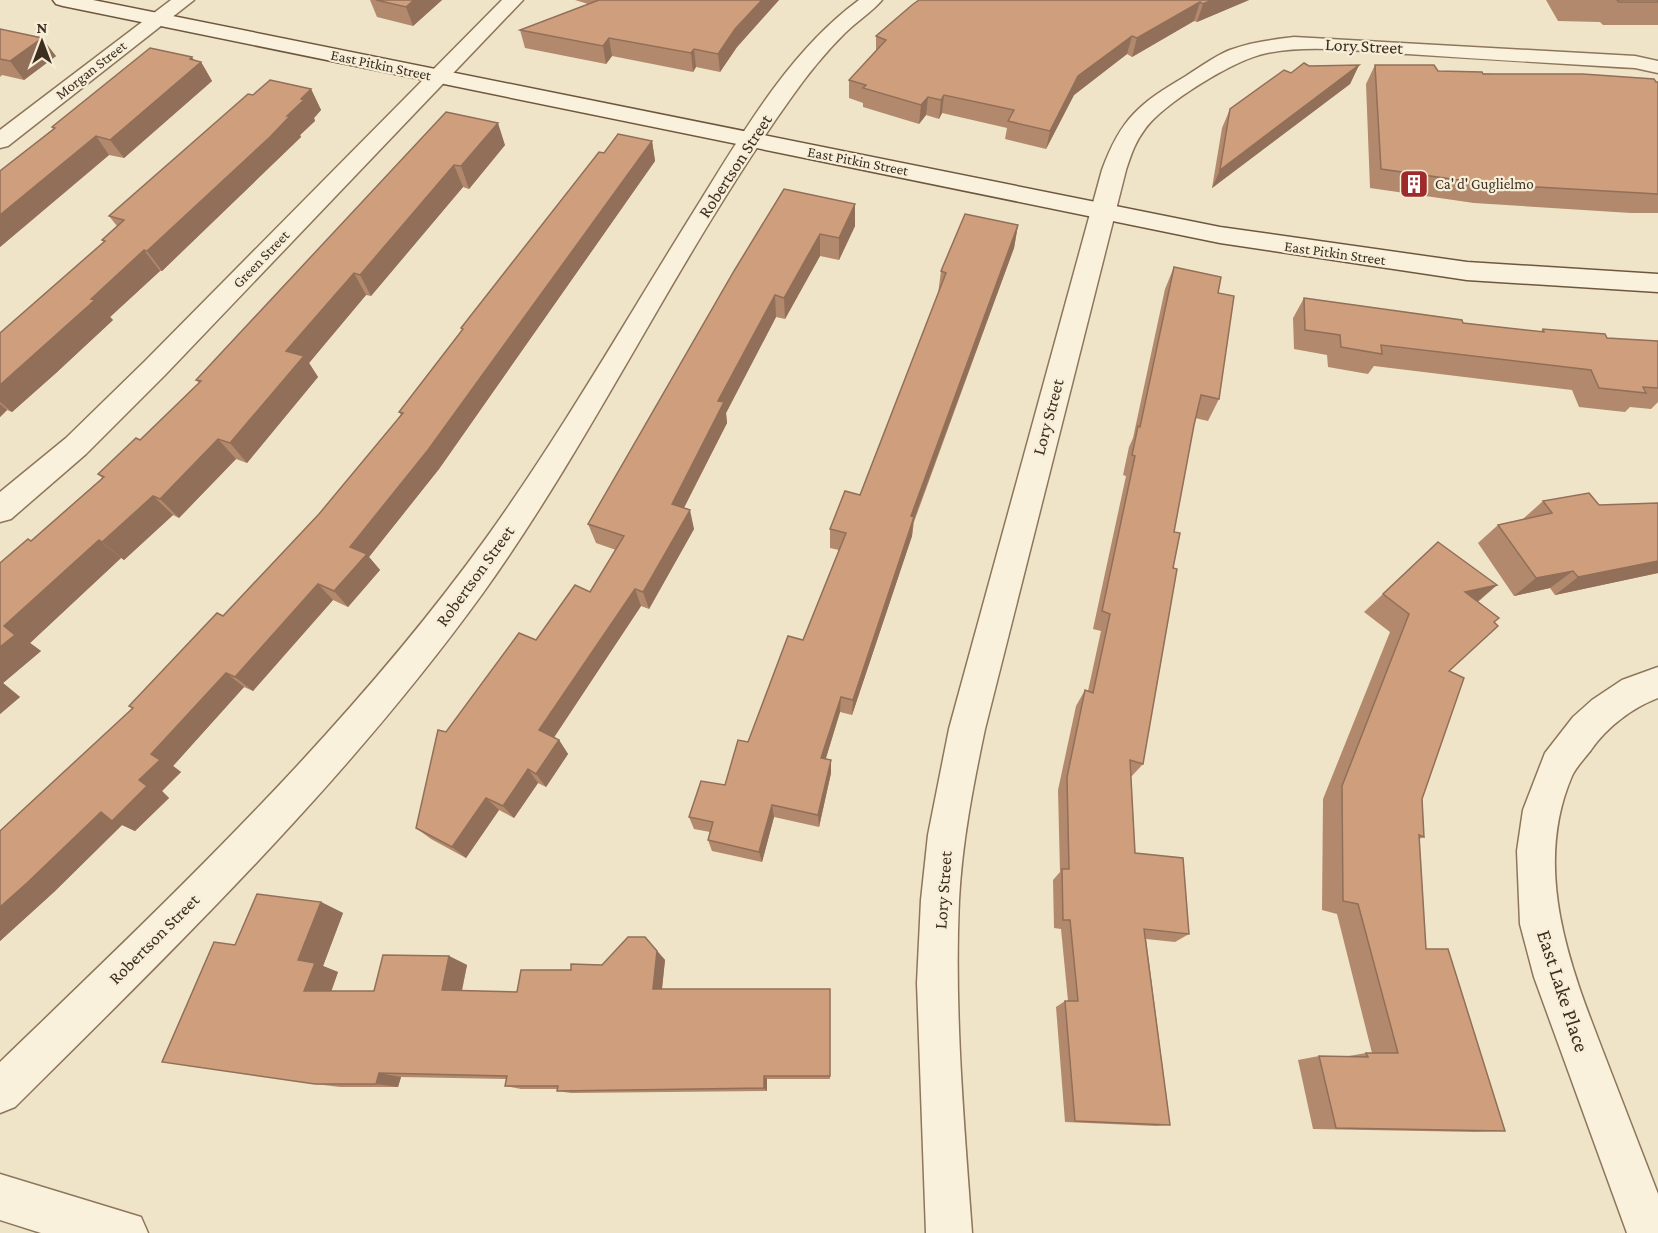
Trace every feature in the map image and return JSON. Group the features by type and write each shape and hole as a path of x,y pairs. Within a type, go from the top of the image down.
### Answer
{"street":[{"name":"East Pitkin Street","path":"63,0 1220,235 1478,272 1658,283"},
{"name":"Morgan Street","path":"0,141 184,0"},
{"name":"Green Street","path":"0,510 76,446 155,369 513,0"},
{"name":"Robertson Street","path":"0,1092 239,853 384,696 470,584 540,484 749,139 812,54 837,27 872,0"},
{"name":"Lory Street","path":"949,1233 938,1020 940,900 950,809 967,729 1102,210 1123,144 1137,123 1158,102 1236,55 1264,47 1294,43 1359,45 1635,62 1658,67"},
{"name":"Lory Street","path":"1635,62 1658,58"},
{"name":"East Lake Place","path":"1650,1233 1554,976 1540,924 1536,851 1542,810 1558,765 1585,729 1604,711 1634,691 1658,682"},
{"path":"0,1197 73,1221 125,1233"}],"building":[{"path":"376,0 414,0 406,7"},
{"path":"599,0 762,0 735,29 718,54 694,49 691,53 609,38 603,46 520,30"},
{"path":"919,0 1212,0 1203,4 1200,2 1137,38 1132,36 1078,76 1050,131 1008,121 1014,110 944,95 941,100 928,97 921,105 863,88 866,85 849,80 886,40 876,36"},
{"path":"1617,0 1658,0 1658,2 1619,2"},
{"path":"0,29 42,38 10,61 0,59"},
{"path":"150,48 192,57 190,59 201,62 110,140 96,136 0,215 0,171"},
{"path":"1304,63 1309,66 1359,65 1220,170 1230,109 1284,70 1291,73"},
{"path":"1375,65 1434,65 1438,71 1482,72 1483,74 1583,74 1654,79 1658,82 1658,194 1487,184 1381,169"},
{"path":"270,80 311,89 301,99 304,100 270,137 147,251 144,250 91,299 95,300 0,385 0,333 105,241 102,240 124,220 109,216 248,94 253,95"},
{"path":"446,112 498,123 461,166 454,165 360,275 354,273 286,351 304,356 230,443 218,439 160,499 153,496 102,542 99,540 4,626 15,635 0,647 0,563 28,539 31,541 104,477 98,474 136,438 140,440 201,381 196,380"},
{"path":"618,134 652,141 428,450 350,547 367,554 334,591 318,584 235,677 226,673 151,754 160,760 139,780 147,786 112,821 101,812 0,907 0,831 133,708 129,706 217,613 223,616 319,514 403,413 399,412 463,329 461,328 599,152 604,153"},
{"path":"784,189 855,204 839,238 820,234 784,298 775,295 718,401 724,402 672,504 690,510 643,592 635,589 539,730 559,740 536,774 528,769 503,806 486,798 452,847 416,828 438,730 446,732 519,633 536,640 575,585 590,592 624,536 588,524"},
{"path":"965,214 1018,225 911,516 914,517 853,700 841,697 821,758 831,760 818,815 772,805 759,852 708,840 713,822 689,817 701,781 725,785 738,740 748,742 788,636 803,640 846,533 830,529 845,491 860,495 946,273 941,271"},
{"path":"1174,267 1221,277 1218,293 1234,296 1219,399 1201,395 1194,425 1174,532 1180,533 1173,568 1177,569 1143,764 1130,760 1135,853 1183,858 1189,934 1144,929 1170,1125 1075,1121 1065,1001 1078,1001 1070,920 1063,920 1062,869 1069,869 1067,777 1085,690 1093,693 1110,614 1102,611 1135,456 1132,455 1138,426 1140,427"},
{"path":"1304,298 1462,320 1463,323 1544,332 1543,329 1605,334 1607,338 1658,341 1658,388 1643,387 1646,393 1599,388 1591,370 1381,345 1382,354 1341,347 1340,335 1305,330"},
{"path":"1589,493 1599,505 1658,503 1658,561 1578,577 1573,571 1536,578 1498,525 1552,513 1543,501"},
{"path":"1438,542 1497,585 1465,592 1499,618 1494,622 1498,626 1449,671 1464,678 1422,799 1424,837 1419,835 1426,949 1448,949 1505,1131 1336,1128 1319,1056 1368,1057 1366,1053 1398,1053 1358,904 1343,901 1342,786 1409,614 1383,594"},
{"path":"257,894 321,902 298,960 315,963 304,991 374,991 383,955 449,956 442,990 517,992 521,970 571,970 571,964 602,965 628,937 645,937 657,951 653,989 830,989 830,1076 764,1076 764,1088 557,1091 558,1086 505,1086 507,1076 379,1073 376,1084 315,1084 162,1062 214,942 235,945"}],"place":[{"name":"Ca' d' Guglielmo","path":"1414,184"}]}
